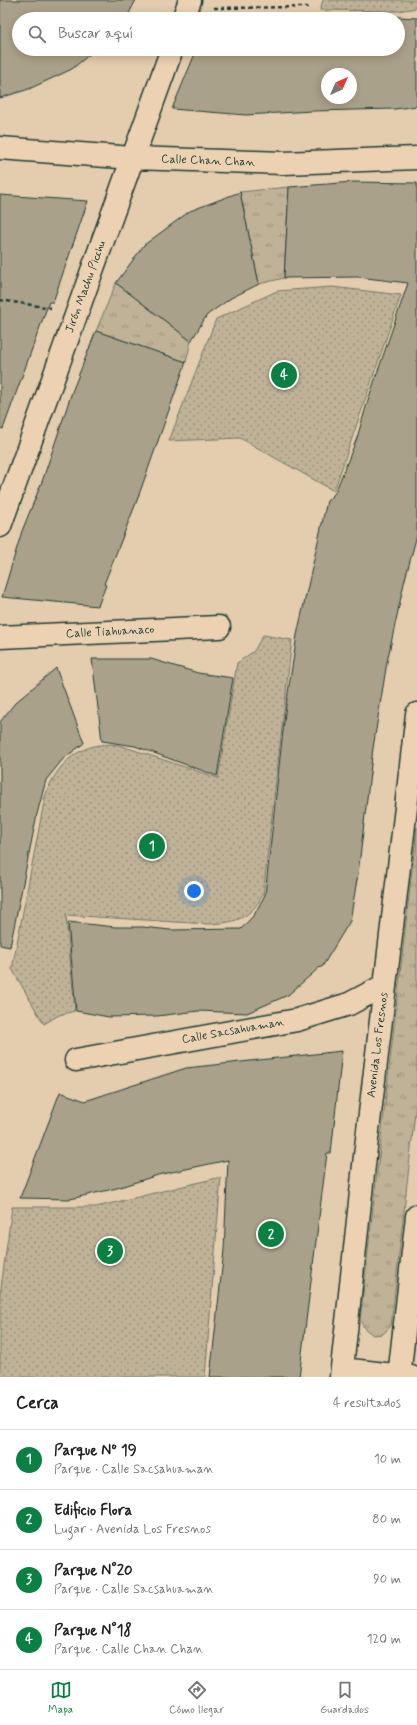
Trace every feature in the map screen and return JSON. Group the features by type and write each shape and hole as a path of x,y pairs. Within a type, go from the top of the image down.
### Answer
{"street":[{"name":"Jirón Machu Picchu","path":"0,526 169,56"},
{"name":"Calle Chan Chan","path":"0,148 133,158 283,163 417,158"},
{"name":"Calle Tiahuanaco","path":"0,637 219,627"},
{"name":"Avenida Los Fresnos","path":"342,1373 417,714"},
{"name":"Calle Sacsahuaman","path":"76,1060 297,1020 349,1004 385,985"},
{"path":"342,1373 403,1376 417,1216"}],"path":[{"path":"187,9 308,7"},
{"path":"0,300 46,307 76,315"}],"green space":[{"path":"323,0 417,0 417,8 398,11 320,10"},
{"path":"289,187 284,278 259,284 240,192"},
{"path":"116,283 191,341 186,362 96,331"},
{"path":"332,287 401,295 334,491 240,438 169,441 216,319 277,291"},
{"path":"263,635 292,640 263,895 258,903 246,915 226,923 208,924 66,915 75,1011 59,1015 44,1024 12,969 45,797 56,774 63,764 82,750 93,746 106,744 119,745 218,778 237,663 254,651"},
{"path":"417,827 417,1095 391,1326 383,1334 373,1335 364,1328 360,1320"},
{"path":"221,1177 205,1377 0,1377 0,1295 12,1207 96,1207"}],"building":[{"path":"0,0 136,0 130,12 12,12 12,56 88,56 72,69 29,89 0,98"},
{"path":"405,17 417,18 417,106 395,109 312,111 246,115 172,109 194,56 405,56"},
{"path":"353,182 417,183 417,535 404,583 387,662 373,748 358,874 350,921 322,967 320,967 288,995 247,1013 198,1011 157,1016 109,1017 76,1011 68,922 115,927 143,927 170,930 241,929 254,915 265,895 285,712 297,635 327,501 335,493 357,438 368,400 408,283 358,277 284,278 289,187"},
{"path":"240,192 259,284 231,298 207,315 191,341 116,283 144,245 190,211"},
{"path":"0,195 88,201 53,302 49,302 3,429 0,428"},
{"path":"96,331 186,362 136,503 104,584 106,585 98,606 2,597 22,531 43,479 72,392"},
{"path":"92,659 151,659 198,673 233,678 217,776 135,746 102,741"},
{"path":"56,668 84,743 63,759 46,780 37,814 10,947 0,945 0,722 15,703"},
{"path":"342,1051 331,1153 327,1153 299,1377 210,1377 224,1250 228,1160 158,1175 117,1188 70,1199 20,1198 60,1092 85,1101 186,1068"}],"place":[{"name":"Parque N°18","path":"284,375"},
{"name":"Parque Nº 19","path":"152,846"},
{"name":"Edificio Flora","path":"271,1234"},
{"name":"Parque N°20","path":"110,1251"}]}
